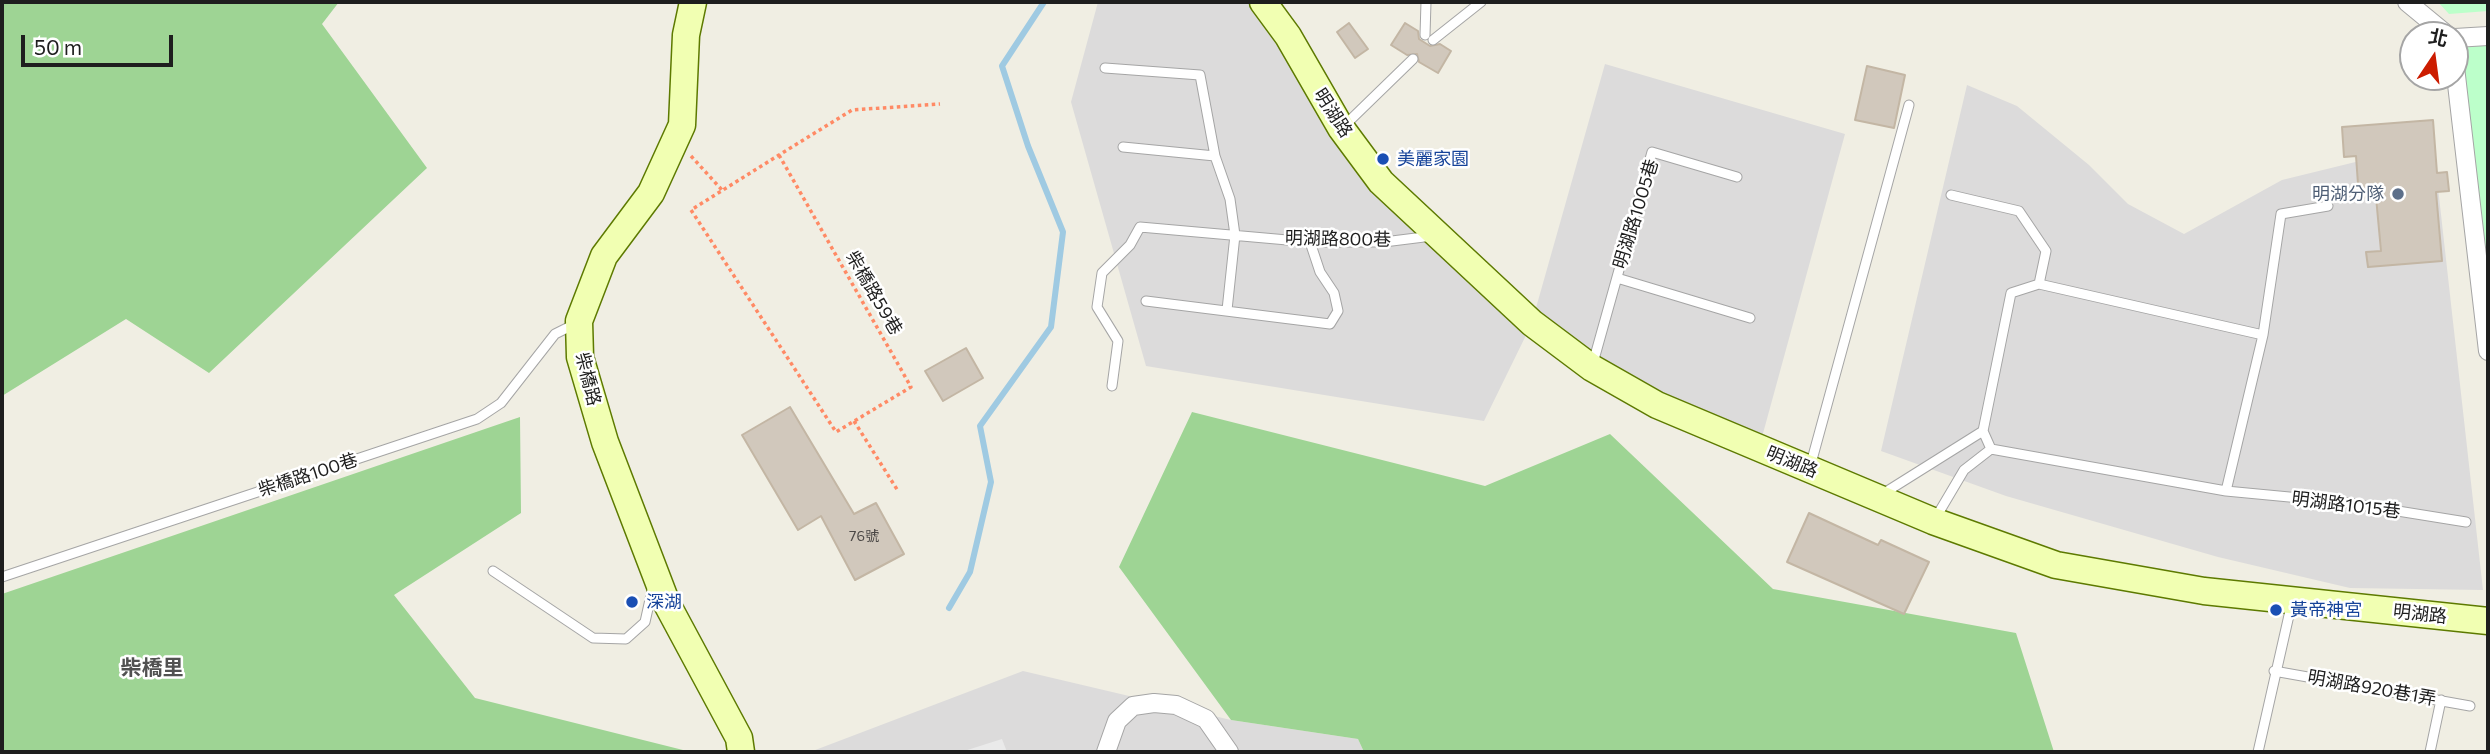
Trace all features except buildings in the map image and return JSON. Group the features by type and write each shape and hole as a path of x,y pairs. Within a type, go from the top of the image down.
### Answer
{"street":[{"name":"柴橋路","path":"693,2 686,35 682,125 651,193 604,256 579,321 580,357 605,442 667,604 739,737 741,752"},
{"name":"明湖路","path":"1263,2 1288,36 1341,128 1381,182 1441,235 1532,323 1592,368 1657,405 1933,522 2056,565 2204,590 2488,621"},
{"path":"2407,2 2430,21"},
{"path":"2469,37 2488,36"},
{"path":"2458,91 2488,351"},
{"path":"1106,752 1117,721 1133,706 1154,703 1176,705 1206,719 1229,752"}],"lane":[{"path":"1426,2 1429,37 1481,2"},
{"path":"1341,128 1413,59"},
{"path":"1105,68 1200,75 1215,156 1230,200 1235,235 1227,310"},
{"path":"1809,468 1909,105"},
{"path":"1123,146 1215,156"},
{"name":"明湖路1005巷","path":"1592,368 1652,152 1738,177"},
{"path":"1951,195 2019,211 2046,251 2039,284"},
{"path":"2226,491 2263,335 2281,214 2328,206"},
{"name":"明湖路800巷","path":"1112,386 1118,341 1097,307 1102,273 1130,245 1140,227 1310,242 1384,242 1441,235"},
{"path":"1146,301 1330,324 1338,311 1334,293 1320,272 1310,242"},
{"name":"明湖路1005巷","path":"1617,278 1751,318"},
{"path":"1933,522 1964,470 1991,449 1983,431 2011,293 2039,284 2263,335"},
{"name":"柴橋路100巷","path":"2,577 477,419 501,403 555,334 579,321"},
{"path":"1877,498 1983,431"},
{"name":"明湖路1015巷","path":"1991,449 2226,491 2343,502 2466,522"},
{"path":"493,571 593,638 626,639 645,622 656,575"},
{"path":"2258,752 2274,671 2292,601"},
{"name":"明湖路920巷1弄","path":"2274,671 2470,706"},
{"path":"2430,752 2441,700"}],"path":[{"path":"898,491 854,421 836,432 691,210 852,110 940,104"},
{"path":"676,139 722,190"},
{"name":"柴橋路59巷","path":"779,155 911,387 854,421"}],"shaded area":[{"path":"1098,2 1263,2 1381,182 1532,322 1605,64 1845,134 1759,448 1532,323 1484,421 1146,366 1071,102"},
{"path":"1967,85 2017,106 2089,165 2128,204 2184,234 2282,180 2433,143 2483,590 2350,588 2218,557 2006,496 1881,451"},
{"path":"1023,671 1231,720 1358,739 1364,752 810,752"},
{"path":"1002,739 1007,752 961,752"}],"green space":[{"path":"2,2 339,2 322,24 427,168 209,373 126,319 2,396"},
{"path":"2438,2 2488,2 2488,11 2449,14"},
{"path":"2488,36 2488,351 2458,91 2469,91 2469,37"},
{"path":"1192,412 1485,486 1610,434 1773,589 2016,633 2054,752 1364,752 1358,739 1231,720 1119,567"},
{"path":"520,417 521,513 394,595 475,698 683,750 681,752 2,752 2,594"}],"waterway":[{"path":"949,608 970,572 991,482 980,426 1051,327 1063,232 1028,146 1002,66 1044,2"}],"place":[{"name":"美麗家園","path":"1383,159"},
{"name":"明湖分隊","path":"2398,194"},
{"name":"深湖","path":"632,602"},
{"name":"黃帝神宮","path":"2276,610"}],"district":[{"name":"柴橋里","path":"152,668"}]}
